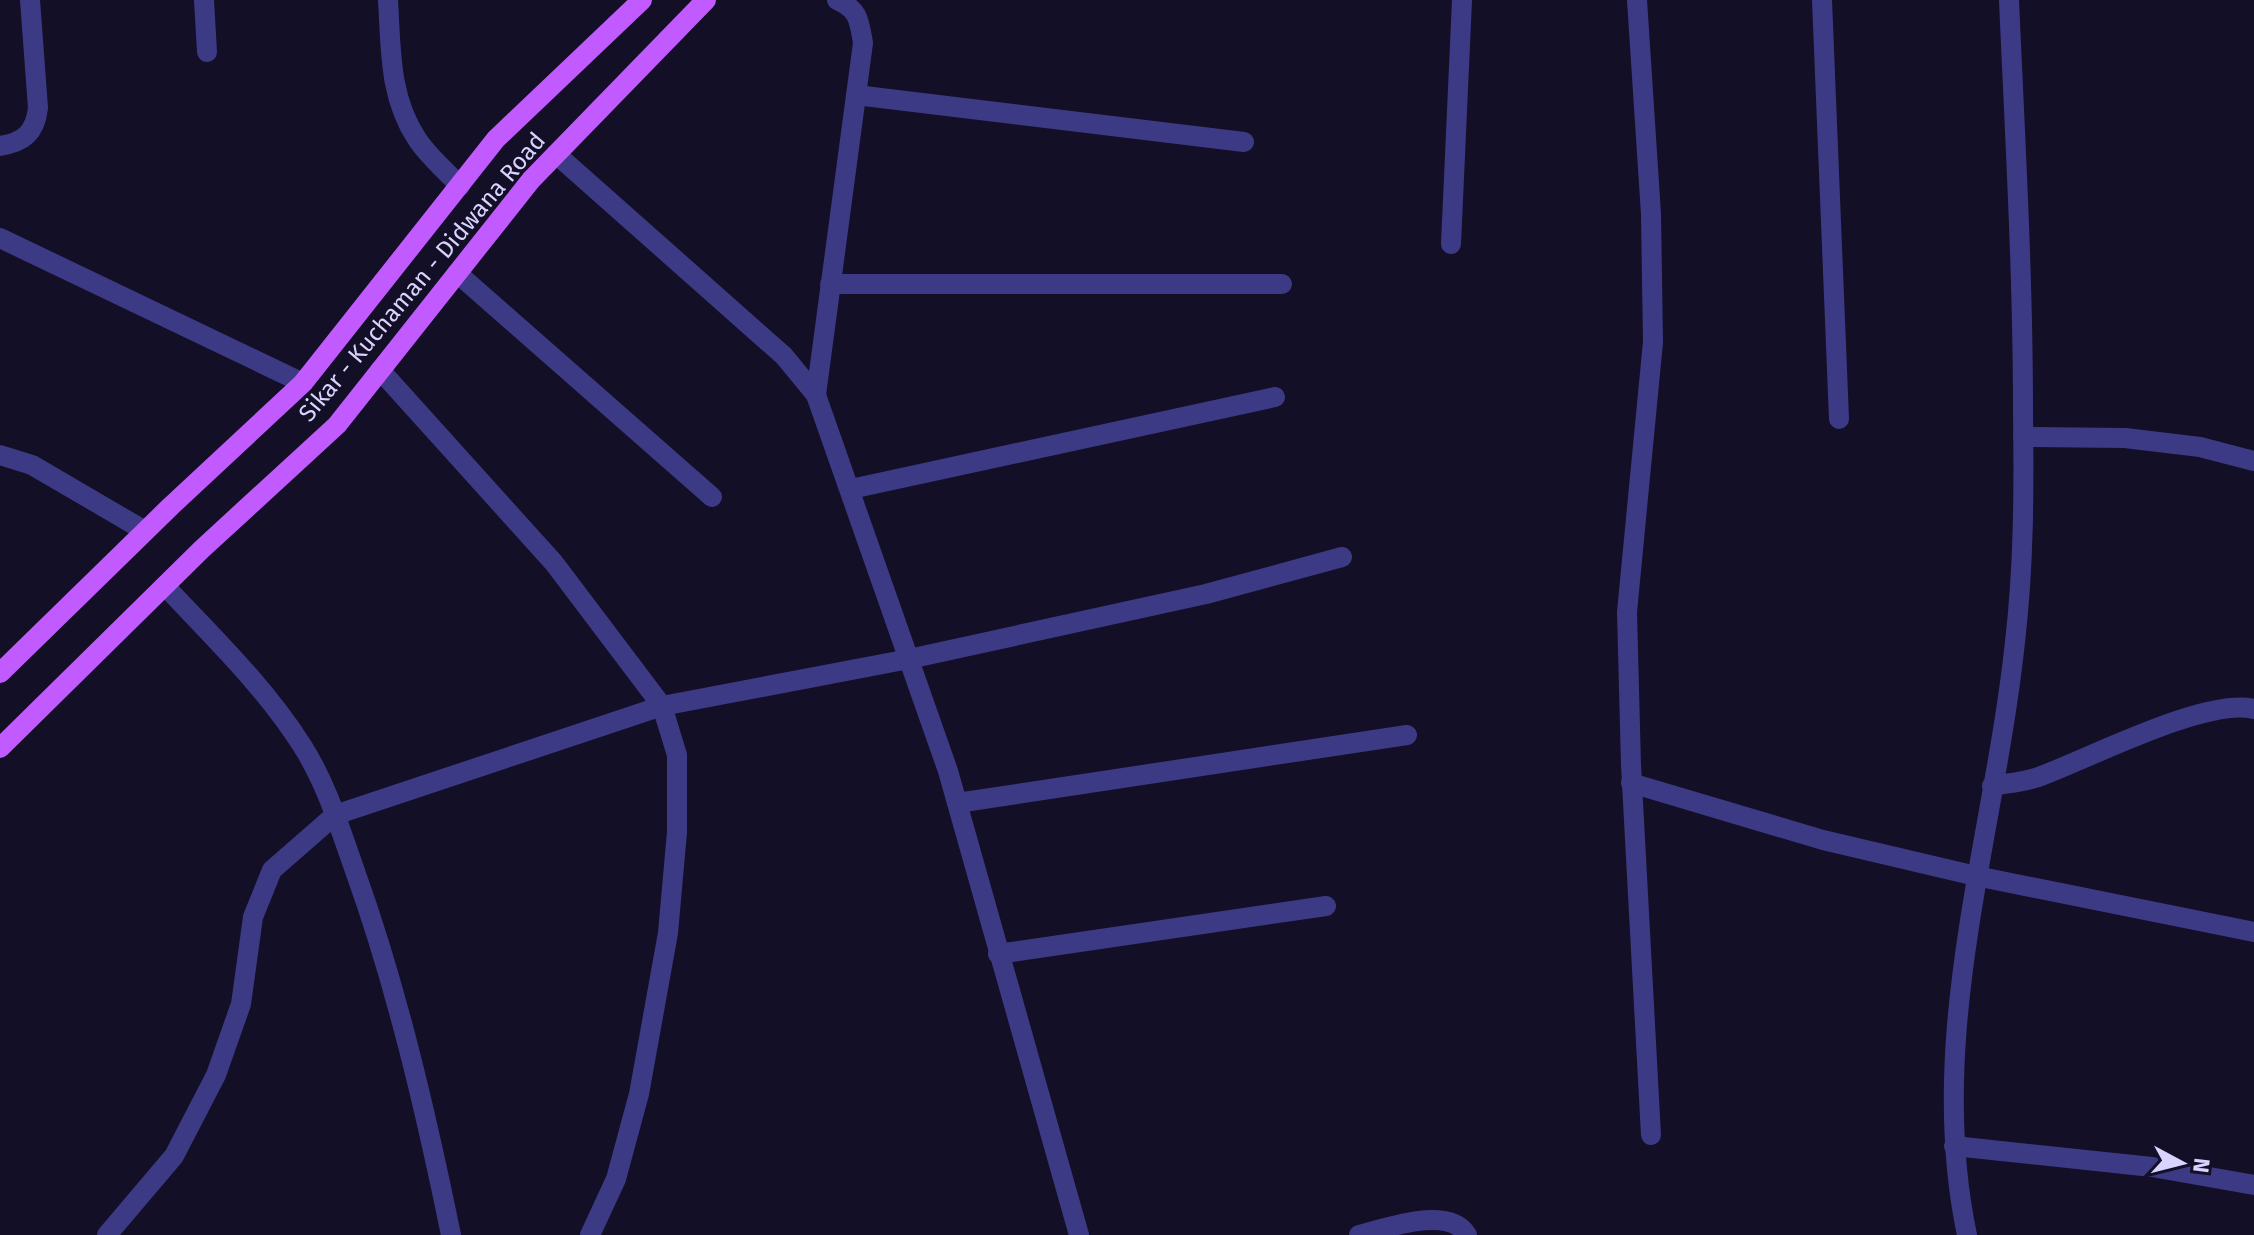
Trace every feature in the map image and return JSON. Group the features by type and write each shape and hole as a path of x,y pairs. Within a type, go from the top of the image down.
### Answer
{"main road":[{"name":"Sikar - Kuchaman - Didwana Road","path":"0,673 303,383 496,139 642,0"},
{"name":"Sikar - Kuchaman - Didwana Road","path":"0,748 165,586 337,425 531,180 706,0"}],"street":[{"path":"0,146 16,143 30,134 37,121 30,0"},
{"path":"204,0 207,52"},
{"path":"388,0 393,86 402,113 418,141 460,186"},
{"path":"816,395 863,43 859,19 851,6 837,0"},
{"path":"1451,244 1462,0"},
{"path":"1637,0 1651,214 1653,342 1627,612 1631,783 1651,1135"},
{"path":"1822,0 1839,419"},
{"path":"1967,1235 1957,1190 1954,1050 1976,876 2015,642 2024,516 2023,341 2009,0"},
{"path":"856,95 1244,142"},
{"path":"556,154 784,356 816,395 957,803 1079,1235"},
{"path":"0,238 303,383"},
{"path":"457,273 712,497"},
{"path":"830,284 1282,284"},
{"path":"380,370 554,563 662,706 677,755 677,832 668,933 639,1094 616,1179 590,1235"},
{"path":"851,489 1275,397"},
{"path":"2023,437 2125,438 2200,447 2254,461"},
{"path":"0,455 32,465 145,531"},
{"path":"107,1235 174,1156 216,1075 241,1004 253,917 272,870 335,815 662,706 909,659 1206,594 1342,557"},
{"path":"165,586 265,692 305,750 335,815 376,930 421,1102 451,1235"},
{"path":"1992,786 2037,778 2212,709 2246,706 2254,709"},
{"path":"957,803 1407,735"},
{"path":"1631,783 1823,840 1976,876 2254,932"},
{"path":"998,954 1326,906"},
{"path":"1954,1146 2152,1167 2254,1185"},
{"path":"1359,1235 1408,1223 1442,1219 1465,1230 1467,1235"}]}
